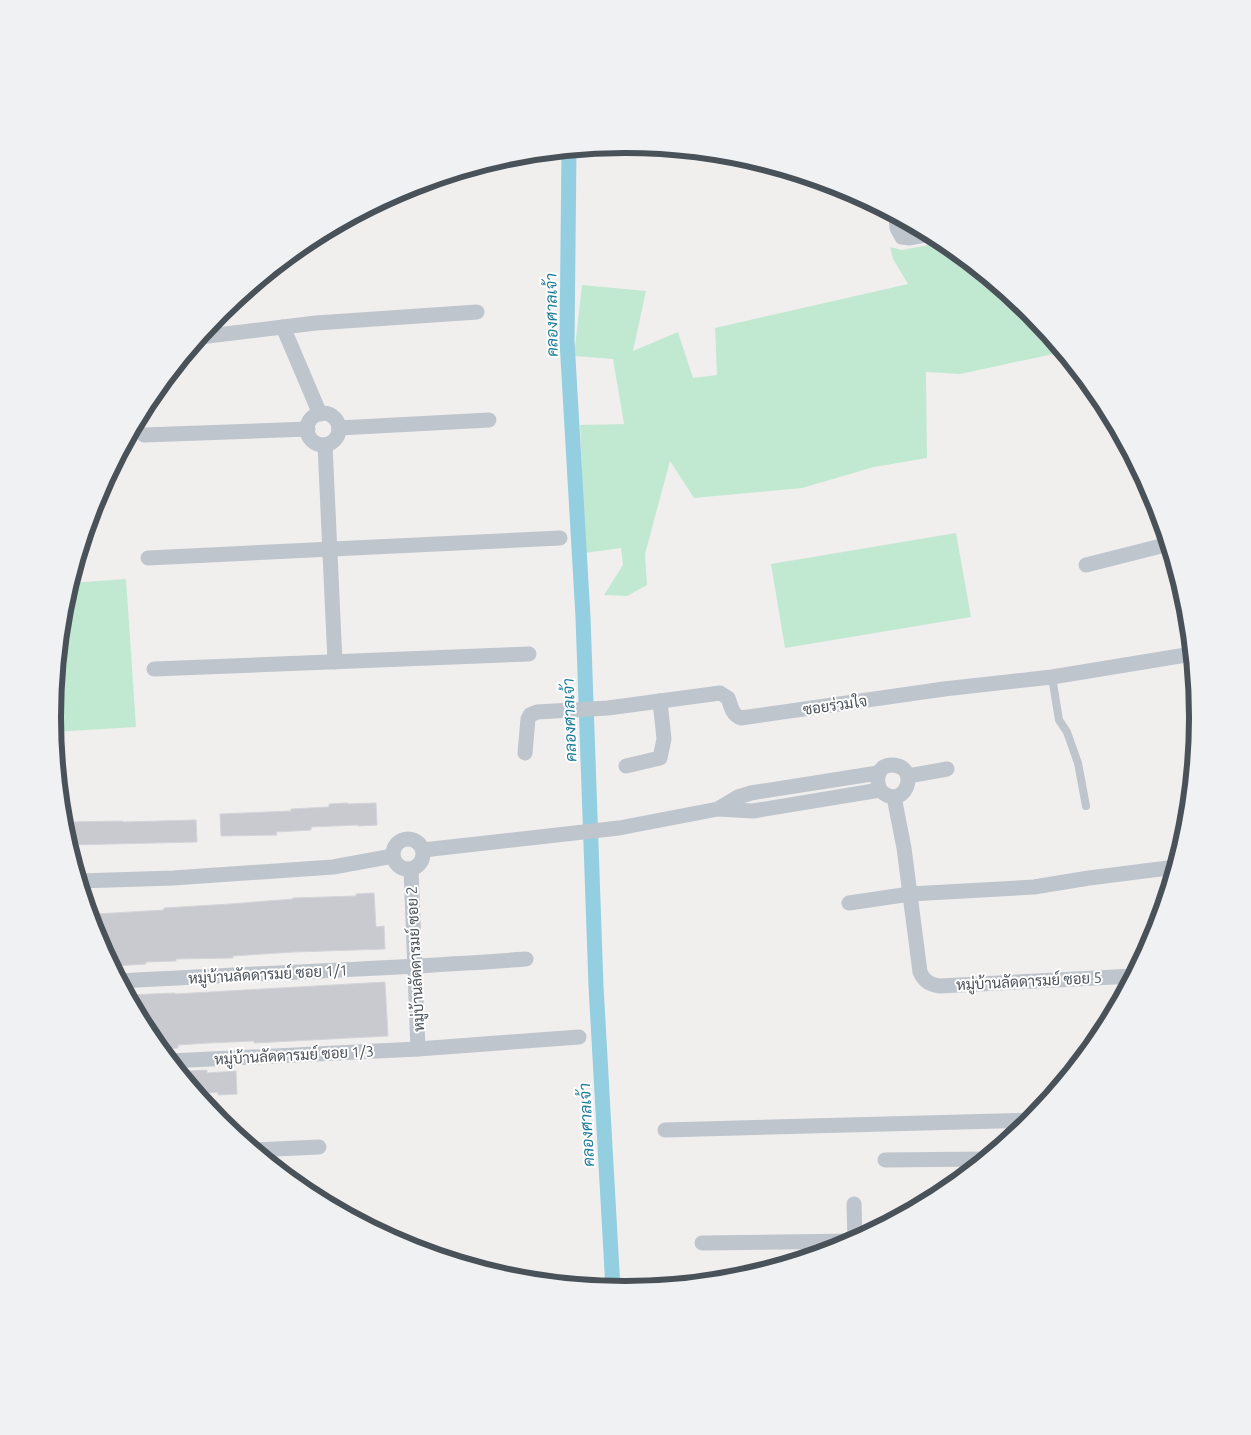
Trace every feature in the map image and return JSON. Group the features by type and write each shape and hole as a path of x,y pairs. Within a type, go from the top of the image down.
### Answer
{"street":[{"path":"896,222 896,228 902,237 920,236"},
{"path":"210,336 316,323 477,312"},
{"path":"283,327 320,414"},
{"path":"320,414 330,415 335,418 339,428 336,439 325,445 312,441 308,429 311,419 320,414"},
{"path":"339,428 489,420"},
{"path":"144,434 308,429"},
{"path":"325,445 335,662"},
{"path":"148,558 560,538"},
{"path":"1086,565 1163,546"},
{"path":"154,669 529,654"},
{"name":"ซอยร่วมใจ","path":"525,753 528,719 530,715 537,712 608,708 720,693 728,698 733,713 741,718 1052,677 1186,655"},
{"path":"626,766 660,758 664,739 660,701"},
{"path":"718,809 738,797 751,793 878,773 887,766 893,765 904,770 908,776 907,787 904,792 894,796 886,795 880,790 877,780 878,773"},
{"path":"908,776 947,769"},
{"path":"422,850 619,828 718,809 753,811 880,790"},
{"path":"894,796 910,894"},
{"path":"408,839 420,844 423,856 421,862 410,869 398,866 393,856 396,844 408,839"},
{"path":"85,881 182,878 333,867 393,856"},
{"path":"849,903 910,894 1034,887 1170,868"},
{"name":"หมู่บ้านลัดดารมย์ ซอย 2","path":"410,869 416,967 418,1049"},
{"name":"หมู่บ้านลัดดารมย์ ซอย 5","path":"910,894 920,972 925,981 931,985 1127,976"},
{"name":"หมู่บ้านลัดดารมย์ ซอย 1/1","path":"126,981 416,967 526,959"},
{"name":"หมู่บ้านลัดดารมย์ ซอย 1/3","path":"178,1061 418,1049 579,1038"},
{"path":"665,1130 1020,1120"},
{"path":"263,1150 319,1147"},
{"path":"885,1160 976,1159"},
{"path":"854,1204 855,1233"},
{"path":"702,1243 835,1241"}],"lane":[{"path":"1052,677 1059,720 1067,732 1078,763 1086,806"}],"green space":[{"path":"933,244 939,248 998,293 1057,353 960,374 926,372 927,458 874,467 802,488 694,498 670,461 645,554 647,585 627,596 604,595 623,565 621,548 585,553 580,425 624,424 613,359 574,356 582,285 646,291 633,351 678,332 693,378 717,375 715,328 908,284 893,259 890,247 902,250"},
{"path":"956,533 971,617 785,648 771,564"},
{"path":"126,579 136,727 61,732 62,681 66,644 77,583"}],"building":[{"path":"376,803 377,825 311,827 311,830 276,832 277,835 221,836 220,814 291,811 291,809 329,807 329,804"},
{"path":"196,820 197,842 76,845 71,822"},
{"path":"374,893 376,927 384,926 385,949 294,952 233,956 233,958 176,959 176,961 118,966 97,915 293,898 356,896 356,894"},
{"path":"385,982 388,1036 254,1043 254,1041 208,1043 178,1045 178,1048 169,1049 134,995"},
{"path":"207,1070 207,1073 236,1071 237,1094 218,1095 218,1092 204,1093 189,1075 189,1071"}],"waterway":[{"name":"คลองศาลเจ้า","path":"569,156 567,341 583,617 596,986 613,1282"}]}
